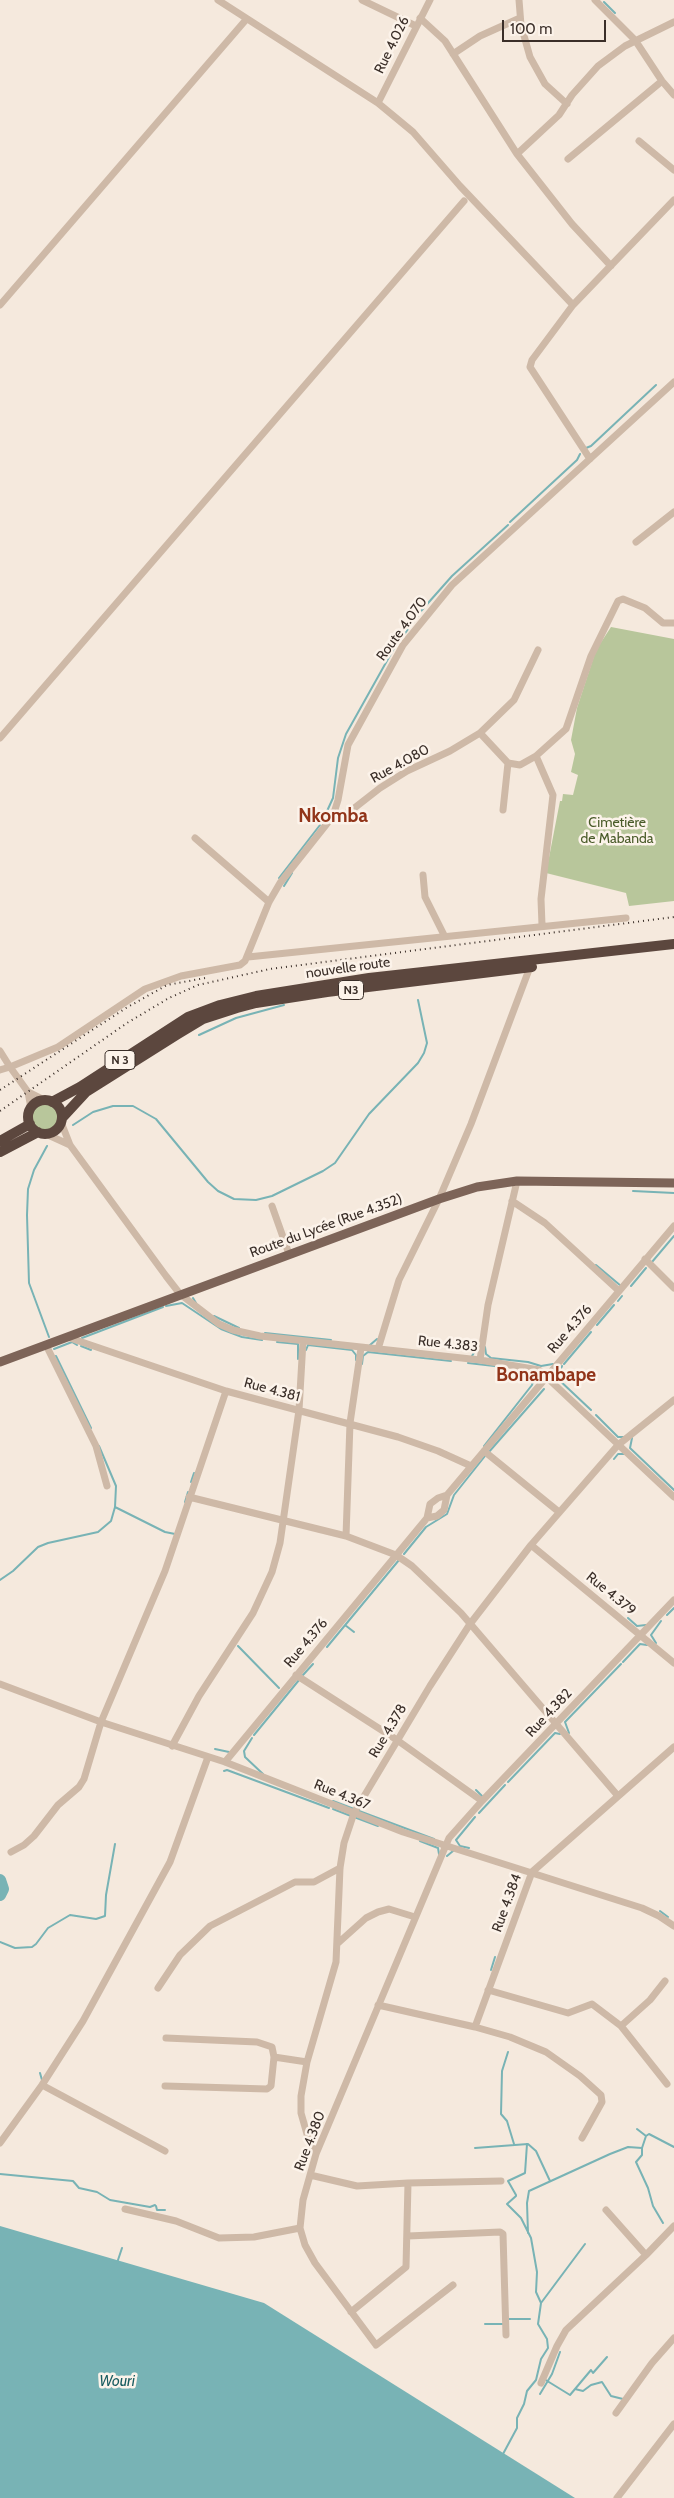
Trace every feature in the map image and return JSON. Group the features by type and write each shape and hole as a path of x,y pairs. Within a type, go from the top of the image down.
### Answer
{"highway":[{"name":"nouvelle route","path":"48,1101 80,1087 188,1017 220,1004 256,996 487,969 674,944"},
{"name":"nouvelle route","path":"487,969 530,967 674,951"},
{"name":"nouvelle route","path":"62,1120 86,1092 203,1020 256,1003 326,988"},
{"path":"0,1152 14,1142 42,1133 54,1132 62,1120 59,1107 48,1101 37,1102 31,1108 28,1116 30,1124 42,1133"},
{"path":"0,1141 30,1124"}],"main road":[{"name":"Route du Lycée (Rue 4.352)","path":"0,1362 289,1254 477,1187 530,1178 575,1178 631,1186 674,1183"}],"street":[{"path":"218,0 378,103 413,132 460,186 573,306"},
{"path":"362,0 416,26"},
{"name":"Rue 4.026","path":"378,103 430,0"},
{"path":"519,0 520,18 526,45 542,80 567,104"},
{"path":"595,0 635,40 662,82 674,95"},
{"path":"420,18 439,34 517,154 572,224 611,266"},
{"path":"453,54 480,36 520,18"},
{"path":"0,305 244,22"},
{"path":"517,154 560,115 572,94 598,66 635,40 674,22"},
{"path":"568,159 662,82"},
{"path":"639,141 674,170"},
{"path":"590,459 530,367 532,360 573,306 674,200"},
{"path":"0,738 464,201"},
{"name":"Route 4.070","path":"248,957 269,902 280,884 333,816 338,800 348,745 403,645 452,585 674,382"},
{"path":"636,542 674,512"},
{"path":"480,733 508,763 520,765 536,756 566,730 590,656 618,601 623,599 645,608 663,623 674,622"},
{"name":"Rue 4.080","path":"333,816 348,813 380,788 407,771 450,751 480,733 514,700 538,650"},
{"path":"536,756 553,794 541,899 542,925"},
{"path":"504,810 508,763"},
{"path":"195,838 269,902"},
{"path":"423,875 425,897 444,935"},
{"path":"0,1070 58,1047 145,990 182,976 240,965 248,957 444,935 626,918"},
{"path":"378,1349 399,1280 439,1199 472,1124 530,967"},
{"path":"0,1051 28,1092 31,1108"},
{"path":"28,1092 48,1101"},
{"path":"62,1120 70,1146"},
{"path":"42,1133 70,1146"},
{"name":"Rue 4.383","path":"70,1146 180,1294 200,1311 233,1330 260,1336 480,1360 532,1368 546,1375 674,1497"},
{"path":"480,1360 488,1305 518,1181"},
{"path":"512,1201 546,1223 618,1291"},
{"path":"272,1206 289,1254"},
{"name":"Rue 4.376","path":"447,1495 546,1375 674,1226"},
{"path":"646,1259 674,1288"},
{"name":"Rue 4.381","path":"67,1337 226,1391 350,1423 438,1451 471,1466"},
{"path":"172,1746 199,1696 253,1613 272,1572 284,1520 300,1410 303,1341"},
{"path":"46,1345 96,1446 107,1486"},
{"path":"346,1536 350,1423 361,1348"},
{"path":"11,1852 24,1845 34,1836 64,1799 82,1784 101,1722 165,1571 226,1391"},
{"name":"Rue 4.378","path":"316,2154 301,2114 301,2096 307,2062 336,1962 340,1868 344,1843 354,1813 397,1740 470,1624 531,1545 618,1445 674,1400"},
{"path":"484,1451 559,1512"},
{"path":"447,1495 444,1510 437,1516 427,1518 430,1504 438,1498 447,1495"},
{"path":"189,1496 346,1536 396,1555 412,1566 470,1624 618,1796"},
{"name":"Rue 4.376","path":"225,1762 427,1518"},
{"name":"Rue 4.379","path":"531,1545 674,1663"},
{"name":"Rue 4.382","path":"445,1846 455,1830 674,1600"},
{"path":"296,1675 397,1740 482,1801"},
{"name":"Rue 4.367","path":"0,1684 101,1722 225,1762 354,1813 445,1846 642,1908 674,1926"},
{"name":"Rue 4.384","path":"475,2027 532,1872 674,1747"},
{"path":"0,2143 42,2085 83,2021 170,1862 208,1756"},
{"name":"Rue 4.380","path":"445,1846 316,2154 303,2200 300,2228 305,2245 316,2263 376,2344 453,2285"},
{"path":"158,1988 180,1955 210,1926 295,1882 314,1882 340,1868"},
{"path":"337,1944 366,1918 378,1912 389,1910 415,1917"},
{"path":"621,2026 650,2000 665,1981"},
{"path":"488,1990 568,2013 592,2004 621,2026 667,2084"},
{"path":"378,2005 475,2027 546,2052 580,2076 601,2095 602,2102 582,2138"},
{"path":"165,2086 267,2089 271,2086 274,2057 272,2047 256,2042 166,2038"},
{"path":"274,2057 307,2062"},
{"path":"42,2085 165,2151"},
{"path":"310,2174 357,2186 501,2181"},
{"path":"351,2312 406,2267 408,2183"},
{"path":"125,2209 176,2221 219,2238 254,2237 300,2228"},
{"path":"606,2210 646,2255"},
{"path":"541,2383 566,2330 674,2226"},
{"path":"408,2236 500,2232 504,2234 506,2335"},
{"path":"616,2413 640,2378 674,2338"},
{"path":"617,2498 674,2424"}],"green space":[{"name":"Cimetière de Mabanda","path":"611,627 674,639 674,901 629,906 626,893 546,873 560,801 562,801 563,794 573,795 578,775 571,772 575,754 571,740 577,708 596,650"},
{"path":"45,1103 55,1107 59,1117 55,1127 45,1131 35,1127 31,1117 35,1107"}],"water":[{"name":"Wouri","path":"0,2226 264,2303 575,2498 0,2498"}],"waterway":[{"path":"604,2 615,13"},
{"path":"586,448 591,446 656,385"},
{"path":"510,522 577,460 580,454"},
{"path":"322,822 333,798 338,758 346,734 393,650 421,611 452,576 508,525"},
{"path":"279,878 320,825"},
{"path":"284,886 292,873"},
{"path":"73,1125 93,1112 113,1106 133,1106 156,1119 208,1182 218,1191 234,1199 256,1200 272,1196 323,1171 335,1163 369,1114 418,1063 427,1043 418,1000"},
{"path":"199,1035 236,1018 284,1005"},
{"path":"47,1146 34,1170 28,1189 27,1215 29,1283 49,1337"},
{"path":"633,1191 674,1193"},
{"path":"652,1262 674,1236"},
{"path":"596,1265 621,1286"},
{"path":"631,1286 646,1268"},
{"path":"618,1301 622,1296"},
{"path":"193,1298 196,1303"},
{"path":"166,1306 182,1303 221,1329 242,1337 262,1340"},
{"path":"597,1325 614,1305"},
{"path":"82,1338 163,1307"},
{"path":"214,1316 239,1328"},
{"path":"564,1364 591,1332"},
{"path":"265,1333 331,1340"},
{"path":"370,1345 377,1339"},
{"path":"54,1349 72,1342 77,1345"},
{"path":"277,1342 298,1344 298,1359"},
{"path":"306,1350 308,1345 352,1350 356,1355 356,1360"},
{"path":"81,1346 91,1350"},
{"path":"472,1356 478,1346"},
{"path":"485,1347 486,1354 491,1358 528,1362 541,1366 553,1364"},
{"path":"362,1364 363,1356 368,1352 451,1361"},
{"path":"56,1356 91,1428"},
{"path":"468,1363 503,1367"},
{"path":"562,1366 557,1378 591,1410"},
{"path":"484,1446 532,1385 533,1381 530,1372"},
{"path":"488,1453 544,1389"},
{"path":"596,1415 618,1437 625,1437"},
{"path":"632,1438 630,1448 674,1490"},
{"path":"0,1580 13,1571 38,1547 98,1532 111,1521 115,1507 116,1486 99,1446"},
{"path":"614,1459 618,1454 625,1454"},
{"path":"404,1554 426,1527 447,1514 454,1495 485,1456"},
{"path":"191,1482 194,1473"},
{"path":"185,1502 188,1492"},
{"path":"115,1507 165,1532 175,1534"},
{"path":"327,1647 399,1560"},
{"path":"667,1615 674,1608"},
{"path":"628,1618 637,1626 646,1625"},
{"path":"656,1643 651,1635 661,1621"},
{"path":"345,1625 354,1632"},
{"path":"623,1662 640,1644 647,1645"},
{"path":"238,1646 279,1688"},
{"path":"303,1675 313,1664"},
{"path":"569,1733 565,1722 621,1664"},
{"path":"254,1735 299,1680"},
{"path":"548,1708 554,1715"},
{"path":"508,1782 555,1733 560,1734"},
{"path":"252,1738 244,1751 245,1757 263,1774"},
{"path":"215,1749 229,1752"},
{"path":"224,1771 227,1770 329,1808"},
{"path":"479,1813 505,1785"},
{"path":"476,1790 483,1797"},
{"path":"333,1801 354,1809"},
{"path":"333,1809 351,1816"},
{"path":"359,1811 434,1839"},
{"path":"354,1817 378,1826"},
{"path":"469,1848 460,1846 456,1840 475,1817"},
{"path":"420,1841 438,1848 439,1854"},
{"path":"0,1942 15,1948 32,1947 48,1928 70,1915 96,1919 105,1916 106,1895 115,1844"},
{"path":"447,1856 453,1851"},
{"path":"0,1880 3,1889 0,1895"},
{"path":"660,1911 668,1917"},
{"path":"491,1970 495,1957"},
{"path":"508,2052 502,2071 501,2114 507,2121 514,2144"},
{"path":"40,2073 42,2080"},
{"path":"637,2129 646,2136"},
{"path":"663,2223 653,2206 648,2188 636,2162 642,2155 642,2148 646,2136 649,2134 674,2147"},
{"path":"516,2195 508,2181 525,2173 527,2144"},
{"path":"475,2148 528,2144 536,2151 550,2181"},
{"path":"528,2233 527,2203 529,2191 628,2147 642,2148"},
{"path":"0,2174 73,2181 79,2188 97,2192 110,2200 150,2207 155,2205"},
{"path":"516,2196 507,2204 521,2218 531,2238 537,2272 536,2292 541,2303"},
{"path":"156,2206 157,2210 165,2210"},
{"path":"503,2454 517,2428 517,2418 524,2404 527,2391 536,2380 541,2359 548,2348 547,2339 538,2324 541,2303 585,2244"},
{"path":"117,2263 122,2248"},
{"path":"507,2319 530,2319"},
{"path":"485,2324 503,2324"},
{"path":"540,2394 552,2374 560,2352"},
{"path":"544,2379 570,2395 591,2370 593,2373 607,2357"},
{"path":"575,2389 583,2391 591,2385 602,2382 611,2396 623,2399"}],"railway":[{"path":"0,1111 127,1023 169,998 198,985 270,969 674,917"},
{"path":"0,1090 126,1008 167,985 205,978"}],"district":[{"name":"Nkomba","path":"333,816"},
{"name":"Bonambape","path":"546,1375"}]}
